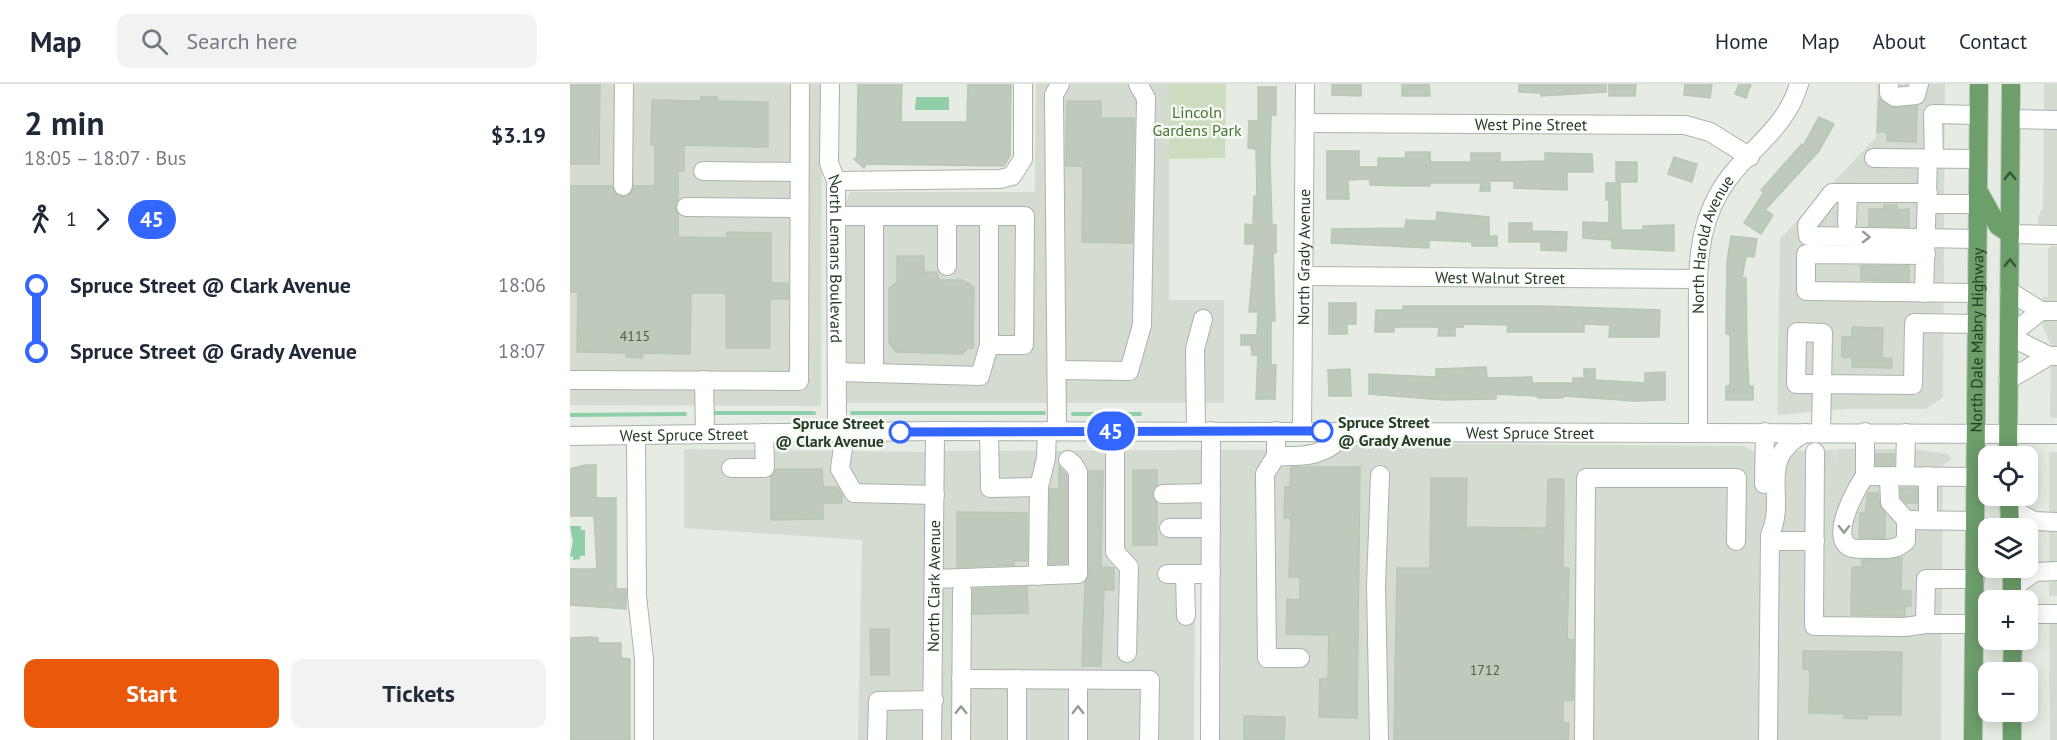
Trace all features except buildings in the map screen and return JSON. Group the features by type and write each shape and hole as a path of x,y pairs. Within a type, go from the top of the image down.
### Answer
{"main road":[{"name":"North Dale Mabry Highway","path":"1973,740 1979,84"},
{"name":"North Dale Mabry Highway","path":"2008,446 2011,84"},
{"path":"1977,196 1998,226 2010,234"},
{"path":"2012,722 2012,740"}],"street":[{"path":"623,186 624,84"},
{"path":"570,380 799,381 800,84"},
{"name":"North Lemans Boulevard","path":"830,84 830,163 836,181 840,469 854,493 934,495"},
{"path":"836,181 1000,179 1012,176 1023,159 1023,84"},
{"path":"1038,576 1039,487 1052,431 1059,370 1053,95 1060,84"},
{"path":"1059,370 1129,371 1142,325 1146,98 1138,84"},
{"name":"North Grady Avenue","path":"1302,431 1305,84"},
{"name":"North Harold Avenue","path":"1698,432 1700,244 1711,209 1720,191 1783,120 1795,100 1799,84"},
{"path":"1889,84 1889,93 1895,97 1916,95 1918,84"},
{"path":"1924,293 1927,198 1934,114 1978,115"},
{"path":"2011,119 2057,120"},
{"name":"West Pine Street","path":"1305,123 1685,125 1710,132 1750,157"},
{"path":"1874,158 1977,159"},
{"path":"703,171 799,172"},
{"path":"1926,246 1808,236 1807,225 1832,193 1927,198 1977,196"},
{"path":"1847,223 1848,193"},
{"path":"687,207 799,208"},
{"path":"836,216 1025,216 1024,345 989,345"},
{"path":"874,216 874,373"},
{"path":"947,216 947,266"},
{"path":"837,372 980,376 989,345 989,216"},
{"path":"2010,234 2057,234"},
{"path":"1977,239 1926,246 1806,254 1806,291 1977,293"},
{"name":"West Walnut Street","path":"1304,276 1698,279"},
{"path":"2009,291 2049,311"},
{"path":"2009,336 2049,311"},
{"path":"1203,319 1195,349 1211,493 1210,740"},
{"path":"1768,740 1770,538 1775,524 1778,457 1788,443 1814,432 1822,384 1914,385 1914,323 1977,324"},
{"path":"2009,336 2053,356"},
{"path":"2008,380 2053,356"},
{"path":"704,380 705,434"},
{"name":"West Spruce Street","path":"570,436 935,431 2057,434"},
{"name":"North Clark Avenue","path":"932,740 935,431"},
{"path":"989,431 990,488 1039,487"},
{"path":"1114,431 1114,552 1129,567 1127,653"},
{"path":"1276,431 1276,456 1264,474 1267,658 1300,658"},
{"path":"1276,456 1315,455 1340,440 1348,431"},
{"path":"1765,432 1764,524 1770,538"},
{"path":"1865,432 1865,476 1854,492 1845,514 1845,544 1852,548 1894,549 1906,541 1906,520 1890,502 1906,433"},
{"path":"731,468 765,468 764,433"},
{"path":"636,435 637,596 644,659 644,740"},
{"path":"1815,452 1814,626 1905,627 1925,624 1974,624"},
{"path":"934,579 1078,574 1078,472 1074,464 1068,460"},
{"path":"1379,740 1376,586 1380,475"},
{"path":"1865,476 1976,477"},
{"path":"1928,476 1928,520"},
{"path":"1584,740 1586,478 1737,478 1736,541"},
{"path":"1163,494 1211,493"},
{"path":"2016,506 2034,521 2057,522"},
{"path":"1906,520 1976,520"},
{"path":"1169,528 1211,528"},
{"path":"1770,538 1815,541"},
{"path":"2016,590 2035,572 2057,571"},
{"path":"1186,616 1176,574 1211,574"},
{"path":"1925,624 1926,579 1975,579"},
{"path":"961,740 962,591"},
{"path":"2038,614 2057,614"},
{"path":"934,665 961,672 1017,680 1149,680 1149,740"},
{"path":"1017,680 1017,740"},
{"path":"1078,680 1078,740"},
{"path":"877,740 878,700 934,700"}],"shaded area":[{"path":"570,84 822,84 821,406 570,405"},
{"path":"1036,84 1169,84 1169,300 1224,300 1224,403 847,403 846,202 850,192 1035,192"},
{"path":"1877,84 1945,84 1943,397 1926,409 1847,409 1777,415 1780,239 1876,137"},
{"path":"2044,84 2057,84 2057,229 2038,226 2038,216 2043,208"},
{"path":"916,97 949,97 949,110 915,110"},
{"path":"2051,246 2057,246 2057,418 2050,418 2051,345 2043,327 2043,297 2048,297 2048,249"},
{"path":"1363,443 1743,446 1754,451 1835,450 1835,470 1836,449 1914,449 1948,454 1952,459 1943,465 1941,740 1218,740 1216,470 1221,450 1341,449"},
{"path":"684,449 927,452 925,740 858,740 862,540 684,528"},
{"path":"1202,450 1204,584 1195,584 1194,740 940,740 939,451"},
{"path":"2049,452 2057,452 2057,596 2049,596"},
{"path":"570,526 581,526 581,530 585,530 585,556 580,556 580,559 573,560 573,556 570,557 573,541"},
{"path":"2049,624 2057,624 2057,740 2050,740"}],"green space":[{"name":"Lincoln Gardens Park","path":"1169,84 1226,84 1225,158 1169,159"}],"waterway":[{"path":"715,413 814,413"},
{"path":"852,413 1044,413"},
{"path":"570,415 685,414"},
{"path":"1073,414 1140,414"}],"bus line":[{"name":"45","path":"900,432 1322,431"}],"place":[{"name":"Spruce Street @ Grady Avenue","path":"1322,431"},
{"name":"Spruce Street @ Clark Avenue","path":"900,432"}]}
